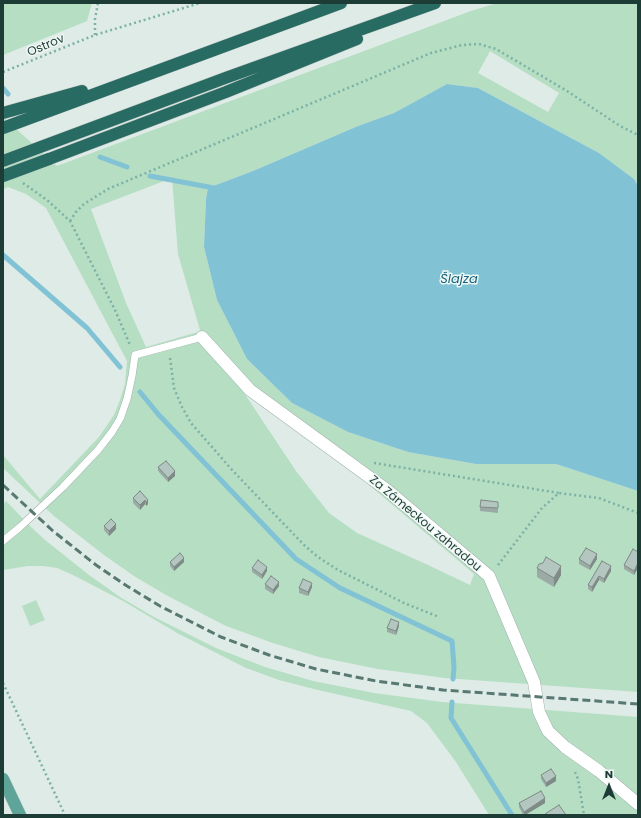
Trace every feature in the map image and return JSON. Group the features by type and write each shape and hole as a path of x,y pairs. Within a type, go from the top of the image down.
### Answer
{"highway":[{"path":"7,127 162,68 341,3"},
{"path":"3,161 235,74 435,3"},
{"path":"3,176 226,92 443,3"},
{"path":"3,113 162,68"}],"main road":[{"path":"3,779 20,815"}],"street":[{"name":"Za Zámeckou zahradou","path":"202,337 250,390 386,490 489,576 534,682 539,712 548,731 565,747 599,771 638,804"}],"lane":[{"path":"3,541 63,487 98,450 112,432 120,419 127,398 132,376 134,355 202,337"}],"path":[{"path":"95,35 95,19 98,3"},
{"name":"Ostrov","path":"3,72 95,35 200,3"},
{"path":"70,221 84,204 108,189 431,53 462,45 479,44 496,49 567,91 638,136"},
{"path":"23,182 47,200 70,221 115,310 134,355"},
{"path":"169,345 174,388 182,407 192,423 233,471 304,545 318,557 338,570 404,603 439,617"},
{"path":"373,463 599,498 638,513"},
{"path":"489,576 542,508 559,493"},
{"path":"3,683 65,815"},
{"path":"565,747 578,779 584,815"}],"green space":[{"path":"3,3 92,3 87,21 3,55"},
{"path":"497,3 638,3 638,186 634,179 599,153 478,88 447,84 394,113 358,126 253,171 208,188 206,199 204,247 217,300 247,359 292,403 348,432 408,452 476,464 556,464 638,491 638,692 445,678 378,669 319,657 273,643 226,626 166,595 134,576 54,516 3,468 3,455 40,499 99,437 114,415 125,384 127,361 46,208 26,194 8,187 3,189 3,117 57,166 471,11","holes":["490,51 559,93 548,112 478,73","172,178 178,254 200,330 198,332 146,347 126,303 91,209","244,393 348,467 474,574 470,585 357,533 329,513 296,471"]},
{"path":"6,501 45,540 89,575 120,597 154,617 216,648 265,667 313,681 374,693 442,702 638,717 638,815 489,815 456,762 427,723 411,711 279,680 246,668 179,634 123,601 57,568 28,566 3,570 3,505"},
{"path":"36,600 45,620 30,626 22,606"}],"water":[{"name":"Šlajza","path":"447,84 478,88 599,153 634,179 638,186 638,491 556,464 476,464 408,452 348,432 292,403 247,359 217,300 204,247 206,199 208,188 253,171 358,126 394,113"}],"building":[{"path":"166,461 175,471 168,478 158,467"},
{"path":"140,491 148,500 146,502 145,500 140,505 133,498"},
{"path":"481,500 498,502 498,508 480,507"},
{"path":"111,519 116,524 109,531 104,526"},
{"path":"586,548 597,554 590,566 579,559"},
{"path":"633,549 638,552 638,563 634,571 624,565"},
{"path":"180,553 184,558 174,567 170,562"},
{"path":"546,557 561,566 554,578 537,568 539,564 543,563"},
{"path":"258,560 267,567 262,575 252,568"},
{"path":"602,561 611,566 604,579 599,576 592,587 588,585"},
{"path":"271,576 279,582 273,590 265,584"},
{"path":"303,579 312,583 308,592 299,588"},
{"path":"391,619 399,622 396,631 387,628"},
{"path":"551,769 556,776 546,783 541,775"},
{"path":"541,791 545,798 524,812 519,803"},
{"path":"559,805 566,815 545,814"}],"waterway":[{"path":"3,88 8,94"},
{"path":"100,157 127,167"},
{"path":"150,176 214,188"},
{"path":"3,255 87,328 120,367"},
{"path":"140,392 158,414 296,559 340,588 452,641 454,667 453,679"},
{"path":"452,702 451,718 512,815"}],"railway":[{"path":"3,485 53,531 96,565 127,586 160,606 221,637 269,655 316,669 376,681 443,690 638,704"}]}
